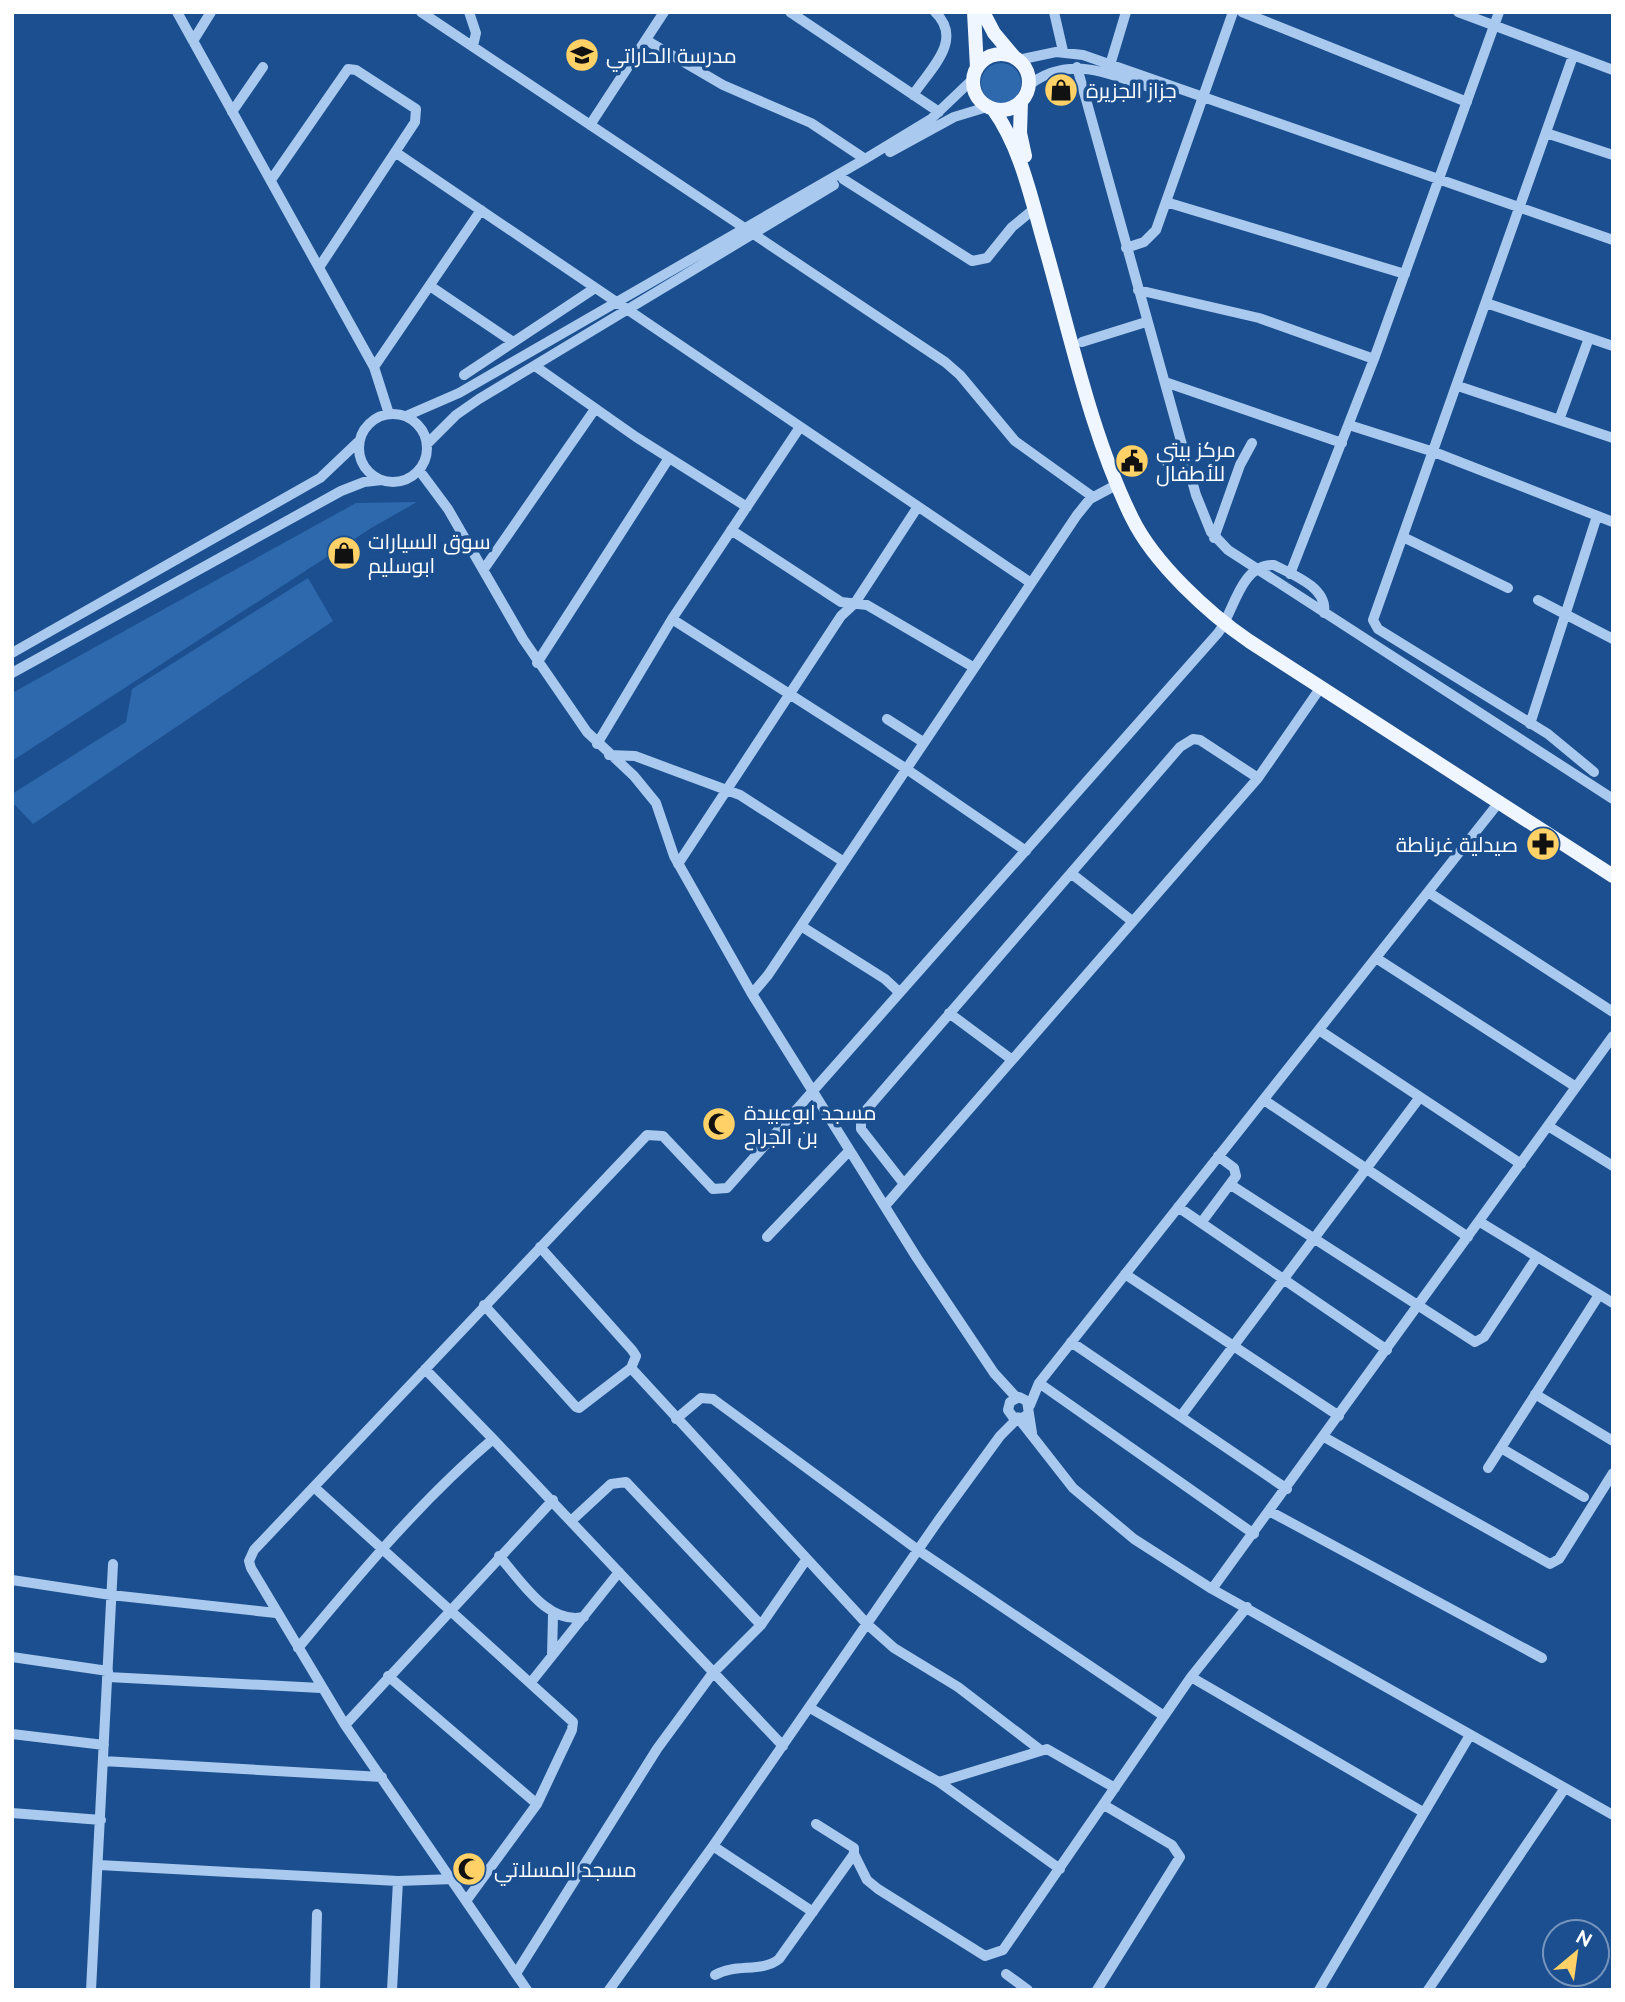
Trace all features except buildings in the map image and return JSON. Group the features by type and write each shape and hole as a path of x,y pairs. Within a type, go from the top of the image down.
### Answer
{"main road":[{"path":"974,12 977,98 990,108 1014,146 1090,404 1118,484 1132,519 1166,566 1224,624 1500,800 1613,876"},
{"path":"983,12 994,33 1025,69 1029,85 1021,102 1019,122 1022,145 1142,531"},
{"path":"975,73 994,55 1017,60"},
{"path":"990,108 1005,110 1021,102"}],"street":[{"path":"177,12 320,266 374,368 389,414"},
{"path":"193,41 211,12"},
{"path":"421,12 945,362 960,375 1015,441 1093,497"},
{"path":"470,12 476,33 473,46"},
{"path":"590,125 664,12"},
{"path":"789,12 939,112"},
{"path":"913,95 947,43 946,24 935,12"},
{"path":"1054,12 1063,51"},
{"path":"1110,65 1126,12"},
{"path":"1126,248 1144,242 1153,235 1233,12"},
{"path":"1242,12 1467,102"},
{"path":"1458,12 1613,69"},
{"path":"1290,574 1374,359 1499,12"},
{"path":"646,40 723,85 811,123 865,159"},
{"path":"1017,60 1063,51 1110,65 1201,101"},
{"path":"1573,56 1517,210 1458,386 1374,616 1375,627 1557,741 1594,772"},
{"path":"232,112 263,67"},
{"path":"1077,67 1146,322 1199,503 1214,538 1258,570 1613,799"},
{"path":"1029,85 1049,73 1077,67 1099,70 1201,101 1517,210 1613,240"},
{"path":"271,180 348,69 356,70 416,109 417,118 320,266"},
{"path":"427,444 465,408 628,310 939,112 975,73"},
{"path":"12,653 320,478 360,440 368,425 389,414 406,416 459,394 943,122 990,108"},
{"path":"1546,132 1613,155"},
{"path":"395,152 1031,583"},
{"path":"843,180 972,261 987,258 1012,227 1034,209"},
{"path":"1166,202 1405,274"},
{"path":"1517,210 1613,246"},
{"path":"374,368 481,211"},
{"path":"430,286 513,342"},
{"path":"464,374 595,288"},
{"path":"1138,290 1259,318 1374,359"},
{"path":"1486,303 1613,346"},
{"path":"1082,342 1146,322"},
{"path":"1559,420 1589,338"},
{"path":"535,366 595,410 747,507"},
{"path":"1165,382 1342,443"},
{"path":"1458,386 1613,438"},
{"path":"484,569 595,410"},
{"path":"12,673 341,491 364,482 402,480 419,470 426,458 427,444 422,430 406,416"},
{"path":"1349,425 1434,452 1613,522"},
{"path":"597,744 673,619 800,427"},
{"path":"360,440 361,459 373,475 382,480"},
{"path":"1214,538 1240,465 1252,443"},
{"path":"537,663 669,458"},
{"path":"419,470 442,498 537,663 597,744 634,776 656,803 678,864 810,1090 1018,1408 1032,1436 1073,1488 1101,1515 1212,1590 1247,1607 1613,1815"},
{"path":"752,994 801,926 1077,515 1093,497 1118,484"},
{"path":"678,864 789,693 841,616 855,603 917,508"},
{"path":"1530,724 1597,516"},
{"path":"731,530 841,602 867,605 974,667"},
{"path":"1403,537 1508,588"},
{"path":"527,1990 321,1688 276,1613 249,1561 254,1550 484,1305 650,1134 665,1138 713,1189 725,1189 1224,624 1237,592 1258,570 1272,564 1290,574 1322,595 1324,613"},
{"path":"1538,600 1613,639"},
{"path":"673,619 905,768 1026,851"},
{"path":"885,1206 1258,778 1321,687"},
{"path":"887,719 923,742"},
{"path":"904,1184 861,1129 859,1120 949,1013 1186,742 1200,740 1207,743 1258,778"},
{"path":"1548,757 1557,741"},
{"path":"609,755 635,756 728,789 762,806 844,862"},
{"path":"609,1990 810,1708 1018,1408 1500,800"},
{"path":"1072,874 1132,921"},
{"path":"1428,892 1613,1012"},
{"path":"801,926 885,979 899,992"},
{"path":"1376,958 1576,1087"},
{"path":"949,1013 1012,1059"},
{"path":"1319,1030 1521,1164"},
{"path":"1212,1590 1613,1036"},
{"path":"1181,1416 1420,1097"},
{"path":"1264,1100 1468,1237"},
{"path":"1548,1126 1613,1166"},
{"path":"766,1237 849,1151"},
{"path":"1201,1223 1236,1176 1236,1170 1218,1156"},
{"path":"1231,1185 1469,1341 1480,1341 1537,1257"},
{"path":"1178,1207 1387,1350"},
{"path":"1480,1222 1613,1303"},
{"path":"484,1305 576,1407 579,1408 631,1368 636,1356 632,1350 540,1247"},
{"path":"1125,1274 1339,1416"},
{"path":"1488,1468 1599,1295"},
{"path":"1072,1342 1287,1489"},
{"path":"425,1368 783,1746"},
{"path":"631,1368 806,1560 867,1624 894,1648 958,1686 1039,1749 1054,1752 1115,1788"},
{"path":"1039,1383 1254,1534"},
{"path":"1535,1394 1613,1441"},
{"path":"676,1419 701,1398 713,1399 918,1550 1164,1716"},
{"path":"1324,1437 1550,1564 1559,1559 1613,1473"},
{"path":"298,1648 381,1548 468,1459 493,1438"},
{"path":"1501,1448 1584,1497"},
{"path":"571,1521 614,1482 622,1480 631,1484 761,1625"},
{"path":"314,1487 532,1681 573,1722 572,1730 537,1804 466,1901"},
{"path":"345,1725 552,1500"},
{"path":"1271,1512 1542,1658"},
{"path":"499,1556 553,1615 573,1619 584,1617"},
{"path":"517,1972 657,1749 712,1674 761,1625 806,1560"},
{"path":"91,1990 113,1564"},
{"path":"532,1681 619,1572"},
{"path":"12,1580 111,1595 276,1613"},
{"path":"816,1824 854,1848 854,1854 872,1885 985,1956 1003,1950 1191,1677 1247,1607"},
{"path":"552,1656 553,1615"},
{"path":"12,1657 108,1674 321,1688"},
{"path":"388,1676 537,1804"},
{"path":"1191,1677 1423,1812"},
{"path":"810,1708 939,1782 1060,1868"},
{"path":"12,1734 104,1745"},
{"path":"1324,1988 1423,1812 1470,1735"},
{"path":"939,1782 1039,1749"},
{"path":"103,1762 382,1777"},
{"path":"1428,1990 1565,1788"},
{"path":"1097,1990 1180,1857 1172,1845 1104,1805"},
{"path":"12,1812 100,1820"},
{"path":"713,1846 813,1912"},
{"path":"715,1975 738,1967 774,1964 854,1854"},
{"path":"99,1865 398,1881 454,1880"},
{"path":"392,1990 398,1881"},
{"path":"315,1990 317,1914"},
{"path":"1006,1974 1028,1990"}],"shaded area":[{"path":"1001,63 1009,64 1015,69 1020,75 1020,91 1015,97 1009,102 1001,103 993,102 987,97 982,91 981,83 982,75 987,69 993,64"},
{"path":"417,502 373,527 12,761 12,693 356,503"},
{"path":"308,578 333,621 33,824 12,802 12,794 126,722 132,689"}],"place":[{"name":"مدرسة الحاراتي","path":"582,55"},
{"name":"جزاز الجزيرة","path":"1061,90"},
{"name":"مركز بيتي للأطفال","path":"1132,461"},
{"name":"سوق السيارات ابوسليم","path":"344,553"},
{"name":"صيدلية غرناطة","path":"1543,844"},
{"name":"مسجد ابوعبيدة بن الجراح","path":"719,1124"},
{"name":"مسجد المسلاتي","path":"469,1869"}]}
